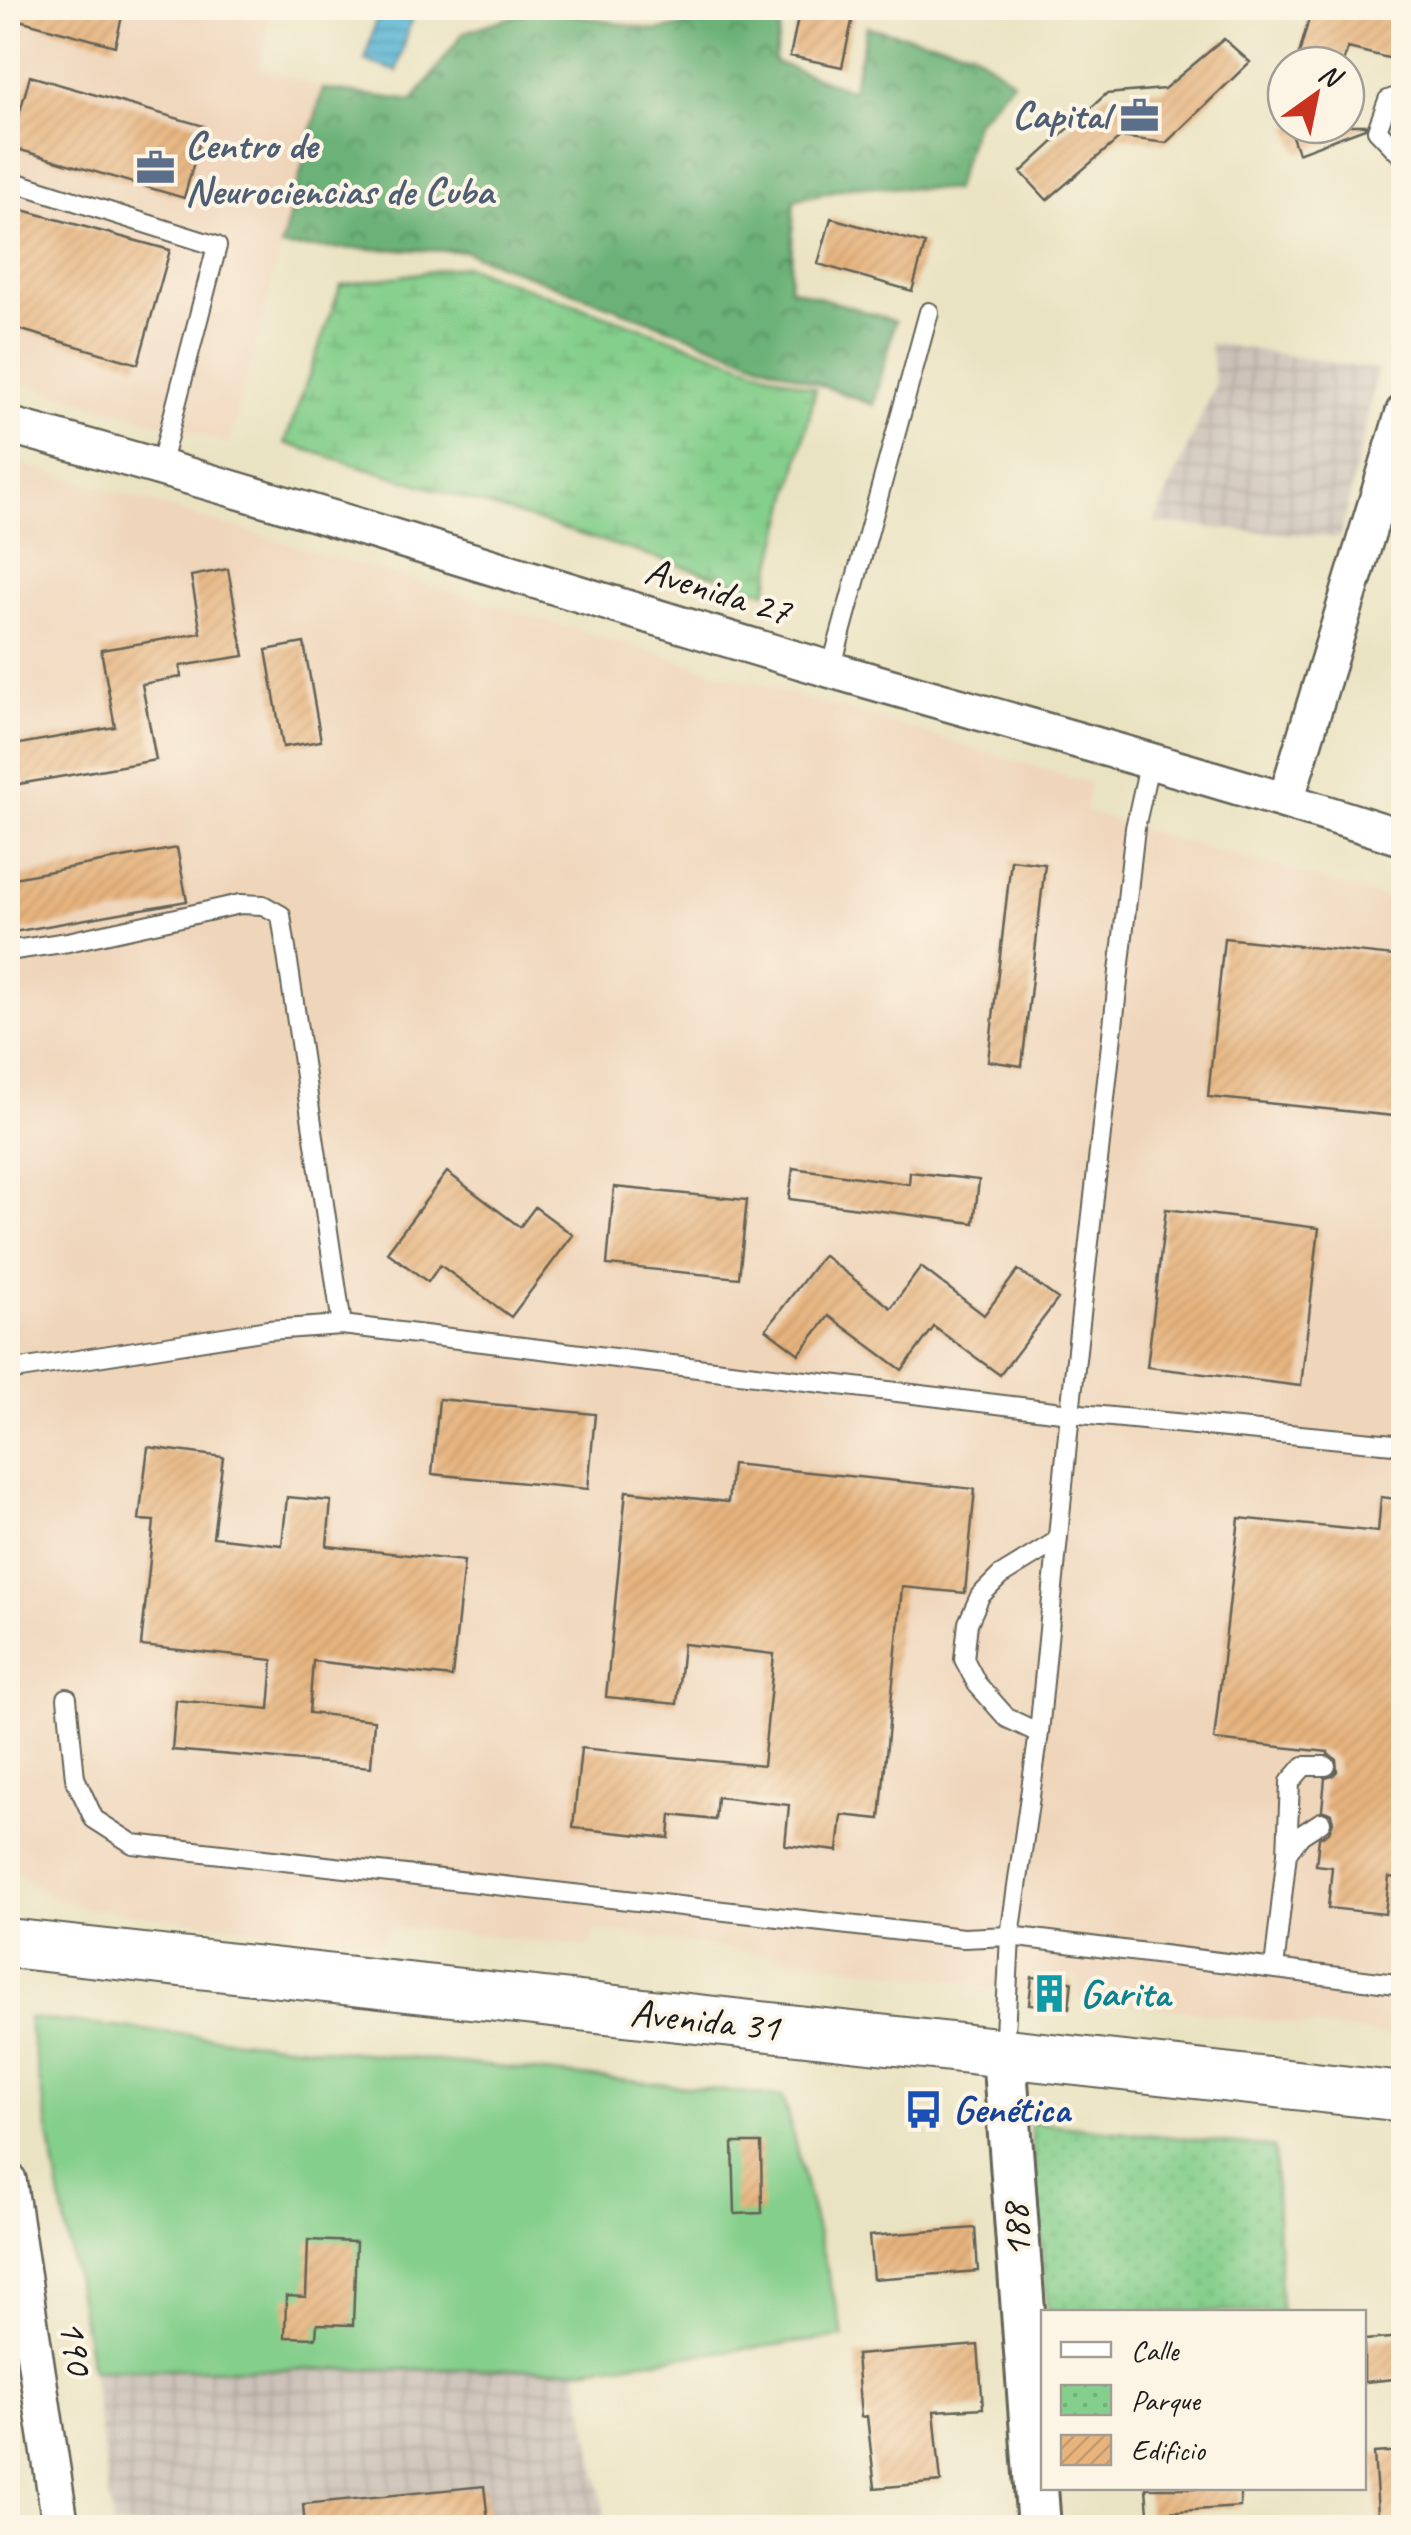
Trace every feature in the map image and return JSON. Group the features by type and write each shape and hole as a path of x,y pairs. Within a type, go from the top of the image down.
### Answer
{"main road":[{"name":"Avenida 31","path":"8,1943 1404,2097"}],"street":[{"path":"1286,800 1404,412"},
{"name":"Avenida 27","path":"8,426 160,467 1404,838"},
{"name":"188","path":"1004,2054 1038,2528"},
{"name":"190","path":"8,2180 61,2528"}],"lane":[{"path":"1404,94 1388,100 1377,130 1404,158"},
{"path":"8,180 217,246 160,467"},
{"path":"831,669 929,312"},
{"path":"1004,2054 1010,1936 1039,1733 1135,828 1150,760"},
{"path":"8,950 68,942 240,904 263,905 281,915 342,1324"},
{"path":"8,1371 268,1330 342,1324 1070,1413 1404,1446"},
{"path":"1039,1733 1008,1718 977,1684 964,1659 968,1623 980,1596 1000,1576 1057,1540"},
{"path":"67,1698 75,1778 94,1819 133,1844 964,1938 1010,1936 1404,1985"},
{"path":"1274,1969 1290,1782 1304,1766 1326,1766"},
{"path":"1287,1852 1301,1835 1321,1822"}],"shaded area":[{"name":"Centro de Neurociencias de Cuba","path":"8,8 270,8 261,68 323,89 229,443 8,379"},
{"path":"1210,343 1378,370 1340,538 1154,523 1215,386"},
{"path":"8,460 1090,783 1085,811 1403,903 1403,2037 1077,1998 1078,1978 1026,1973 1024,1991 595,1930 589,1947 390,1926 383,1942 143,1915 82,1907 47,1895 16,1873 8,1859"},
{"path":"577,2369 607,2527 113,2527 92,2370"}],"green space":[{"path":"540,8 657,31 717,18 719,8 784,8 774,62 852,90 867,27 971,50 1013,81 975,123 954,190 855,186 794,200 790,288 895,321 874,405 464,251 281,247 323,89 413,101 464,32"},
{"path":"465,266 816,389 766,592 285,443 341,285"},
{"path":"28,2018 783,2097 844,2337 577,2369 92,2370"},
{"path":"1030,2122 1274,2148 1281,2310 1048,2310"}],"water":[{"path":"379,8 414,9 397,71 365,61"}],"building":[{"path":"8,8 124,8 115,46 8,17"},
{"path":"800,8 855,8 842,67 790,56"},
{"path":"1312,8 1404,8 1404,62 1366,52 1366,45 1302,45"},
{"name":"Capital","path":"1224,39 1250,62 1166,143 1121,137 1047,200 1021,172 1106,94 1164,89"},
{"path":"30,76 204,126 184,198 10,147"},
{"path":"1295,145 1319,145 1298,153"},
{"path":"8,206 170,250 138,364 8,326"},
{"path":"831,218 925,244 912,291 818,264"},
{"path":"228,569 244,656 180,666 181,677 142,684 156,760 8,786 8,746 115,727 101,650 201,633 191,576"},
{"path":"304,643 321,741 283,747 266,650"},
{"path":"177,848 187,901 8,933 8,879"},
{"path":"1011,860 1045,864 1022,1066 988,1061"},
{"path":"1224,938 1404,957 1404,1117 1208,1097"},
{"path":"793,1168 909,1184 910,1172 979,1180 974,1223 789,1199"},
{"path":"447,1172 520,1227 535,1207 573,1235 511,1317 440,1265 428,1282 387,1252"},
{"path":"614,1187 747,1200 739,1278 607,1265"},
{"path":"1166,1209 1319,1228 1301,1386 1147,1367"},
{"path":"823,1255 891,1308 921,1267 984,1315 1018,1270 1058,1299 1000,1375 934,1327 902,1370 829,1316 799,1354 766,1329"},
{"path":"439,1399 595,1414 588,1489 432,1474"},
{"path":"148,1447 223,1457 213,1537 282,1545 287,1497 331,1501 327,1546 464,1561 452,1677 313,1661 309,1713 374,1720 371,1767 172,1750 176,1700 269,1709 273,1660 141,1646 154,1521 139,1520"},
{"path":"732,1464 975,1489 965,1593 902,1587 880,1819 842,1815 838,1851 785,1845 789,1805 717,1797 715,1820 671,1815 669,1838 573,1828 581,1748 763,1766 774,1654 683,1644 677,1704 606,1697 626,1491 728,1502"},
{"path":"1381,1497 1404,1500 1404,1879 1389,1877 1385,1914 1328,1908 1332,1867 1316,1865 1319,1838 1329,1832 1333,1822 1331,1814 1322,1810 1325,1778 1337,1771 1336,1759 1328,1752 1214,1740 1239,1518 1378,1532"},
{"name":"Garita","path":"1032,1977 1072,1981 1069,2008 1029,2004"},
{"path":"733,2143 761,2143 762,2213 735,2214"},
{"path":"975,2228 978,2271 873,2279 869,2236"},
{"path":"308,2240 356,2242 353,2325 317,2324 316,2338 285,2337 286,2296 306,2297"},
{"path":"1404,2337 1404,2378 1366,2382 1366,2340"},
{"path":"978,2345 983,2408 934,2411 941,2482 875,2488 867,2416 861,2417 856,2355"},
{"path":"1404,2451 1404,2528 1379,2528 1374,2453"},
{"path":"484,2486 489,2528 305,2528 303,2504"},
{"path":"1146,2490 1240,2490 1240,2507 1148,2513"}],"place":[{"name":"Capital","path":"1139,115"},
{"name":"Centro de Neurociencias de Cuba","path":"155,168"},
{"name":"Garita","path":"1050,1993"},
{"name":"Genética","path":"923,2109"}]}
